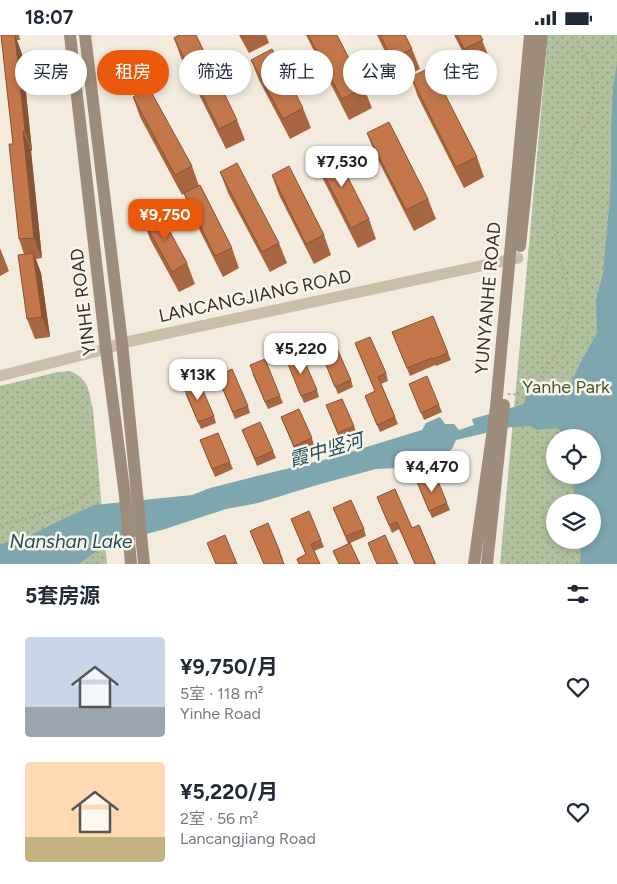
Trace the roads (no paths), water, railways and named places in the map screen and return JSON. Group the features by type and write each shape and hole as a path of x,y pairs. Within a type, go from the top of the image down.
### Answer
{"main road":[{"name":"YINHE ROAD","path":"70,35 106,349 144,564"},
{"name":"YINHE ROAD","path":"85,35 122,343 131,496 129,544 131,564"},
{"name":"YUNYANHE ROAD","path":"474,564 502,401 530,35"},
{"name":"YUNYANHE ROAD","path":"514,259 542,35"},
{"name":"YUNYANHE ROAD","path":"487,564 496,438"}],"street":[{"name":"LANCANGJIANG ROAD","path":"0,375 106,349 122,343 514,259"}],"water":[{"name":"Nanshan Lake","path":"617,63 617,564 580,564 581,549 601,549 601,494 573,494 575,484 601,484 601,429 556,428 536,430 532,426 511,427 456,440 452,449 447,453 415,460 398,468 376,469 258,503 226,509 165,529 105,545 79,564 0,564 0,544 25,538 94,505 192,495 210,488 327,459 422,430 426,423 440,417 445,424 454,424 459,430 474,425 472,419 524,404 526,396 571,385 577,369 597,333 596,300 603,273 610,198 613,88"}],"park label":[{"name":"Yanhe Park","path":"566,387"}],"water label":[{"name":"霞中竖河","path":"326,450"}]}
